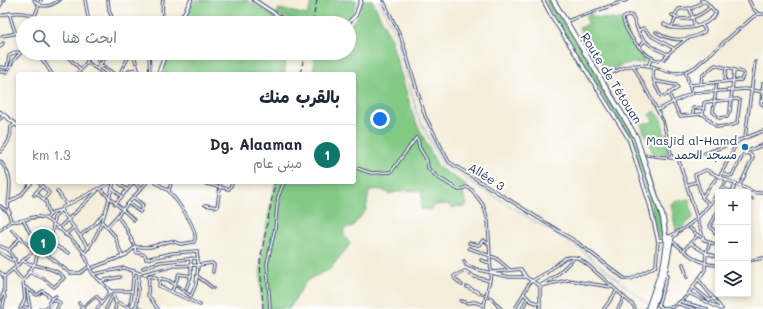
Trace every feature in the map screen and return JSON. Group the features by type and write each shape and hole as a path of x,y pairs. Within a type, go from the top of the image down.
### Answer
{"highway":[{"name":"Route de Tétouan","path":"555,0 633,124 647,155 664,213 669,239 668,260 652,303 648,309"},
{"name":"Route de Tétouan","path":"555,0 636,137 669,239"},
{"name":"Route de Tétouan","path":"652,303 652,309"}],"street":[{"path":"0,6 4,0"},
{"path":"34,0 38,5 46,6 60,0"},
{"path":"33,16 41,0"},
{"path":"85,0 88,16"},
{"path":"108,0 111,16"},
{"path":"162,16 161,10 164,0"},
{"path":"183,16 191,0"},
{"path":"254,0 278,16"},
{"path":"355,16 361,0"},
{"name":"Allée 3","path":"383,0 401,37 425,116 449,162 578,243 625,279 631,279 656,266"},
{"path":"543,0 629,139 650,205 659,240 656,266 662,274 667,276 658,303 662,308 674,308 682,302 690,292 692,287 704,272 706,253 710,243"},
{"path":"567,21 620,1 627,0"},
{"path":"664,24 670,28 695,27 701,25 716,15 711,7 701,0"},
{"path":"749,0 753,9 758,14"},
{"path":"676,18 673,15 679,9 690,8 704,1"},
{"path":"676,18 692,18 704,13 711,7"},
{"path":"690,8 695,27"},
{"path":"0,16 9,13 22,12 31,16"},
{"path":"2,36 15,32 9,13"},
{"path":"604,77 625,67 633,65 648,66 670,73 686,72 700,63 758,14 763,14"},
{"path":"668,54 653,47 645,40 638,30 632,16 628,15 623,18 631,36 639,47 652,58 662,61 674,48 685,40 704,32 705,30 701,25"},
{"path":"670,28 676,18"},
{"path":"638,30 643,28 652,37 674,48"},
{"path":"656,32 671,39 685,40"},
{"path":"639,47 645,40"},
{"path":"0,47 3,43"},
{"path":"8,71 9,56 16,52"},
{"path":"648,66 652,58"},
{"path":"0,72 6,73 16,59"},
{"path":"43,60 51,72"},
{"path":"71,60 81,70 86,62 101,72"},
{"path":"99,60 101,64 111,72"},
{"path":"97,69 104,60"},
{"path":"122,72 121,71 124,64 128,60"},
{"path":"136,60 139,72"},
{"path":"149,60 150,72"},
{"path":"159,72 163,60"},
{"path":"745,138 755,62"},
{"path":"633,65 663,121 672,158"},
{"path":"690,86 742,80 744,74 734,70 714,66 701,77 701,84"},
{"path":"0,67 7,68"},
{"path":"654,68 652,76 654,81 662,96 678,89 678,86 654,81"},
{"path":"725,81 726,68"},
{"path":"128,72 130,70 138,69"},
{"path":"717,82 714,113 719,118 723,118 729,116 734,70"},
{"path":"686,72 692,93"},
{"path":"763,83 761,104 763,105"},
{"path":"657,110 692,93 733,90 752,90 763,92"},
{"path":"669,94 680,116 703,114"},
{"path":"731,100 740,101 738,121 735,125 717,127 703,114 705,102 731,100"},
{"path":"693,116 694,107 704,108"},
{"path":"0,112 16,124"},
{"path":"0,119 5,115"},
{"path":"0,152 6,146 12,135 12,127 16,125"},
{"path":"647,155 672,158 702,156 763,131"},
{"path":"356,168 371,173 391,172 415,138 417,139 430,171 457,190 466,187 472,190 482,204 488,220 491,272 483,309"},
{"path":"702,197 722,173 738,140"},
{"path":"722,173 729,176 733,175 745,152 763,145"},
{"path":"740,185 753,158 745,152"},
{"path":"678,158 704,240"},
{"path":"0,161 11,180 11,221"},
{"path":"709,204 702,197 695,174 705,170 756,193 763,192"},
{"path":"726,189 722,187 727,180"},
{"path":"686,185 697,182"},
{"path":"733,189 736,183"},
{"path":"10,202 20,195 30,184"},
{"path":"4,277 41,243 52,235 54,218 61,210 67,205 110,184"},
{"path":"84,253 89,248 101,225 113,184"},
{"path":"120,184 127,190"},
{"path":"115,204 132,184"},
{"path":"135,184 141,190"},
{"path":"107,227 118,217 146,184"},
{"path":"40,249 70,273 80,273 91,267 122,257 135,248 150,247 171,241 181,244 195,242 195,229 169,191 158,184"},
{"path":"169,191 171,184"},
{"path":"206,184 230,189 231,184"},
{"path":"204,205 217,207 221,184"},
{"path":"270,309 267,264 275,228 278,197 283,184"},
{"path":"34,195 42,186 49,193 44,199"},
{"path":"112,188 122,197"},
{"path":"99,190 134,220"},
{"path":"58,229 67,219 84,206 99,190"},
{"path":"57,191 67,205"},
{"path":"36,192 47,203 49,214"},
{"path":"659,240 669,239 689,227 715,197"},
{"path":"129,204 140,212 143,205 134,198"},
{"path":"0,206 10,213"},
{"path":"61,210 89,248"},
{"path":"46,219 49,214 61,210"},
{"path":"80,236 97,222 104,213"},
{"path":"0,230 11,221 24,221 40,217 46,219 80,247 94,274 110,292 115,301 133,309 137,303 139,273"},
{"path":"94,274 124,268 134,270 139,273 174,283 192,296 197,276 198,252 193,251 162,255 146,259 145,255 136,252 126,228 118,217"},
{"path":"715,217 710,226 715,233"},
{"path":"24,221 30,233"},
{"path":"97,222 101,225"},
{"path":"102,222 115,236 122,257"},
{"path":"65,235 74,227"},
{"path":"689,227 697,236 715,244"},
{"path":"12,230 34,250"},
{"path":"684,250 697,236"},
{"path":"9,250 21,237"},
{"path":"669,239 706,263 715,264"},
{"path":"46,240 69,254"},
{"path":"469,242 479,246 483,240 490,244"},
{"path":"23,281 33,266 41,243"},
{"path":"80,247 85,243"},
{"path":"690,243 706,253 715,255"},
{"path":"0,246 9,250 17,266"},
{"path":"469,248 490,255 502,262 509,269"},
{"path":"0,253 10,260 14,259"},
{"path":"540,286 556,276 575,257"},
{"path":"515,309 532,281 546,273 565,258 575,257 592,268 616,292 633,305 635,309"},
{"path":"185,290 191,276 191,258"},
{"path":"143,268 160,262 198,258"},
{"path":"751,260 763,258"},
{"path":"481,260 490,263"},
{"path":"23,261 33,266 58,272 64,278 54,287 43,278 28,272"},
{"path":"464,261 469,266 509,277 526,277"},
{"path":"143,274 166,267 212,263 214,265 213,272"},
{"path":"683,264 687,277"},
{"path":"13,269 23,281 25,288 25,299 20,309"},
{"path":"491,272 509,269 522,270 526,277 540,286 568,280 612,287"},
{"path":"128,307 131,301 134,270"},
{"path":"462,285 455,279 454,276 465,271 475,277 490,281"},
{"path":"0,272 4,277 3,293 0,300"},
{"path":"172,291 179,274 191,276"},
{"path":"149,276 147,286 148,295 158,309"},
{"path":"197,276 213,288"},
{"path":"101,281 120,277"},
{"path":"160,278 159,286 200,305"},
{"path":"698,279 702,286 715,299 722,309"},
{"path":"540,286 540,309"},
{"path":"467,287 494,301 501,309"},
{"path":"692,287 709,300 715,299"},
{"path":"25,288 37,295 43,291 52,299"},
{"path":"22,306 30,309 27,290"},
{"path":"97,309 110,292 131,291"},
{"path":"604,309 616,292"},
{"path":"690,292 722,309"},
{"path":"2,309 5,297 3,293"},
{"path":"524,294 527,299 540,304"},
{"path":"50,305 49,302 56,296"},
{"path":"79,303 82,309 96,296 102,302"},
{"path":"106,309 112,297"},
{"path":"618,309 624,298"},
{"path":"522,309 527,299"},
{"path":"40,309 44,309 55,300 59,303 57,309"},
{"path":"115,301 115,309"},
{"path":"461,301 468,303 472,301 484,306"},
{"path":"682,302 707,309"},
{"path":"679,304 688,308 696,309"},
{"path":"137,309 138,307 142,309"}],"green space":[{"path":"195,0 247,0 273,16 186,16"},
{"path":"313,0 357,0 351,16 282,16 276,14 279,9 307,15"},
{"path":"363,0 372,0 390,37 414,118 438,167 466,185 463,194 467,204 465,207 457,206 453,208 447,204 434,205 431,210 421,209 422,191 404,190 389,194 379,190 369,191 366,210 352,227 344,228 344,235 350,244 330,269 307,280 289,309 263,309 260,277 261,261 276,184 356,184 356,72 313,72 315,60 356,60 356,18 359,14"},
{"path":"545,0 551,0 557,13 610,94 632,133 650,178 662,224 664,238 658,238 649,198 631,140 554,18"},
{"path":"591,13 593,17 596,16 596,18 621,20 630,37 629,40 636,51 640,52 645,62 624,64 606,72 579,28 589,24 585,16"},
{"path":"166,60 285,60 285,72 160,72"},
{"path":"655,111 662,122 668,154 653,154 641,124 654,122 649,115"},
{"path":"689,199 693,218 676,231 671,204 679,200"}],"waterway":[{"path":"379,0 396,35 418,116 442,164 580,249 648,304"}],"railway":[{"path":"314,16 317,0"},
{"path":"300,72 303,60"},
{"path":"263,309 260,261 275,184"}],"place":[{"name":"Masjid al-Hamd مسجد الحمد","path":"745,147"},
{"name":"Dg. Alaaman","path":"43,242"}]}
